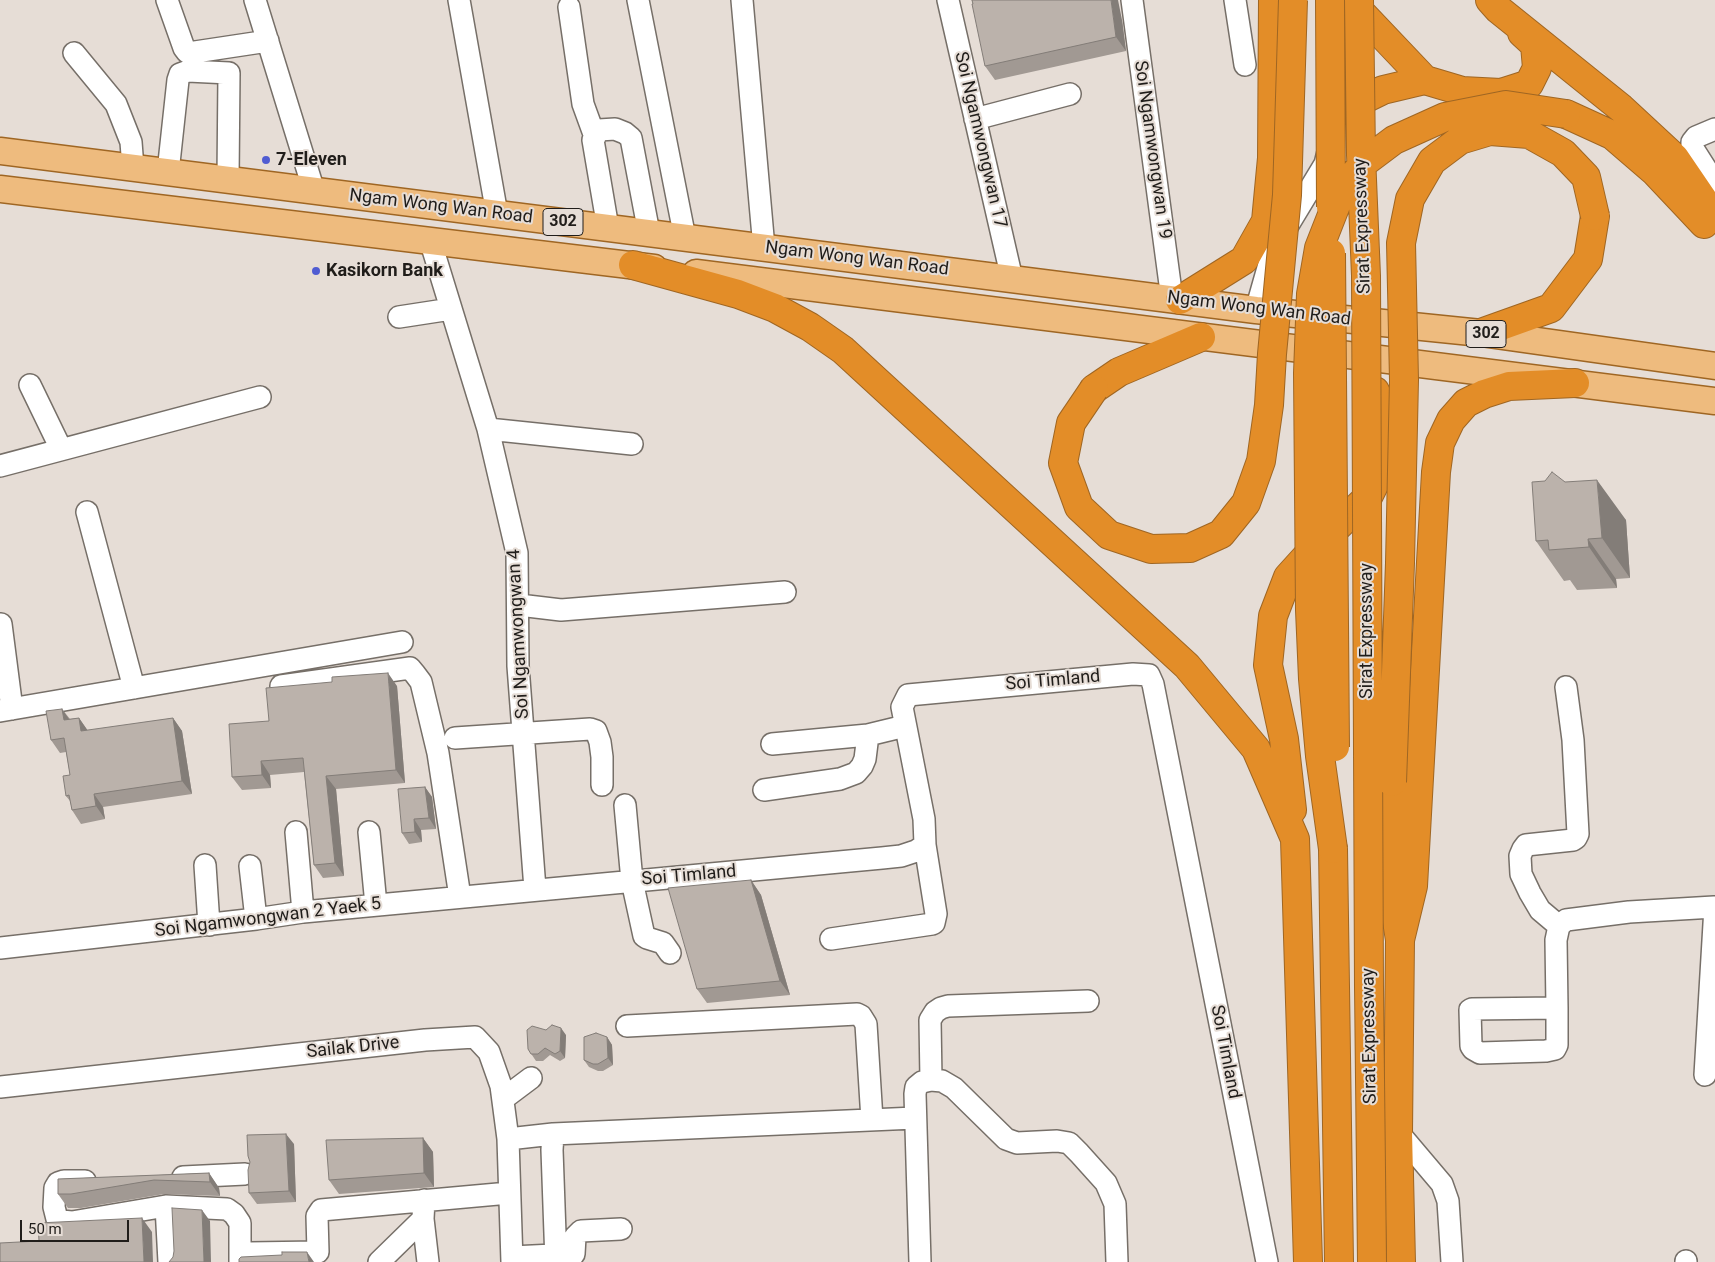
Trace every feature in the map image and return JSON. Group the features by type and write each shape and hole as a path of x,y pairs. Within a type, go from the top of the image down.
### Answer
{"highway":[{"path":"1176,300 1244,260 1266,221 1272,158 1273,0"},
{"path":"1201,337 1119,372 1094,389 1070,423 1064,463 1079,507 1109,535 1151,549 1190,548 1221,534 1246,503 1261,461 1269,405 1272,354 1288,195 1293,0"},
{"name":"Sirat Expressway","path":"1330,0 1335,608 1333,849 1339,1262"},
{"path":"1349,0 1425,80"},
{"name":"Sirat Expressway","path":"1359,0 1361,155 1366,276 1372,1262"},
{"path":"1340,111 1383,90 1425,80 1462,90 1501,93 1529,84 1536,68 1535,45 1494,5"},
{"path":"1494,5 1621,108 1675,158 1715,216"},
{"path":"1333,849 1320,756 1313,679 1310,610 1308,373 1311,294 1319,248 1343,187 1366,161 1394,140 1445,117 1506,105 1566,114 1612,136 1654,172 1715,236"},
{"path":"1401,1262 1398,1132 1400,940 1391,883 1390,817 1400,573 1404,390 1401,244 1410,199 1432,161 1460,140 1490,131 1529,134 1563,153 1586,177 1595,216 1588,259 1551,308 1481,333"},
{"path":"633,265 738,294 775,308 810,327 843,350 1187,666 1256,749 1295,839"},
{"path":"1308,1262 1295,839 1284,740 1268,665 1273,616 1288,577 1368,497 1380,474 1381,438 1378,397 1356,356"},
{"path":"1400,940 1413,886 1435,482 1440,443 1451,420 1466,403 1484,394 1509,386 1575,383"}],"main road":[{"name":"Ngam Wong Wan Road","path":"0,151 1256,310 1481,333 1715,366"},
{"name":"Ngam Wong Wan Road","path":"0,189 430,240 1715,400"}],"street":[{"path":"167,0 187,52 268,41"},
{"path":"256,0 314,191"},
{"path":"459,0 497,214"},
{"path":"638,0 685,238"},
{"path":"742,0 764,248"},
{"name":"Soi Ngamwongwan 17","path":"948,0 1012,279"},
{"name":"Soi Ngamwongwan 19","path":"1132,0 1176,300"},
{"path":"1235,0 1244,65"},
{"path":"1256,310 1273,250 1325,164 1340,111 1341,0"},
{"path":"569,7 583,104 595,137"},
{"path":"228,47 228,179"},
{"path":"74,53 116,104 131,142 134,168"},
{"path":"168,172 180,74 188,71 229,73"},
{"path":"975,119 1070,94"},
{"path":"608,228 593,140 599,130 615,129 631,138 649,233"},
{"path":"1715,129 1696,137 1692,142 1692,147 1715,182"},
{"name":"Soi Ngamwongwan 4","path":"430,240 488,429 517,553 519,605 518,666 536,889"},
{"path":"399,317 451,309"},
{"path":"30,385 61,449"},
{"path":"0,466 260,397"},
{"path":"488,429 632,444"},
{"path":"87,512 134,688"},
{"path":"519,605 561,610 785,592"},
{"path":"1,624 6,710 402,642"},
{"path":"281,686 410,668 421,682 438,753 460,897"},
{"name":"Soi Timland","path":"536,889 882,858 901,856 916,851 925,845 924,819 902,707 908,694 1124,675 1149,675 1153,684 1267,1262"},
{"path":"1559,926 1540,910 1530,893 1521,874 1520,856 1526,845 1573,840 1578,834 1573,740 1566,686"},
{"path":"772,744 868,735 905,726"},
{"path":"455,738 584,729 596,731 602,757 602,785"},
{"path":"764,790 840,779 856,773 865,759 868,735"},
{"path":"625,805 632,881 644,936 663,943 670,953"},
{"path":"296,832 303,912"},
{"path":"369,832 376,905"},
{"path":"832,939 934,923 936,914 925,845"},
{"path":"204,865 209,924"},
{"path":"250,866 256,919"},
{"name":"Soi Ngamwongwan 2 Yaek 5","path":"0,948 303,912 536,889"},
{"path":"1557,1008 1556,940 1559,926 1566,920 1629,912 1714,907 1705,1075"},
{"path":"931,1080 930,1020 941,1008 948,1006 1088,1001"},
{"path":"627,1026 857,1014 861,1016 866,1024 872,1120"},
{"name":"Sailak Drive","path":"0,1087 425,1040 476,1037 489,1052 501,1086 508,1138 508,1193 512,1260"},
{"path":"503,1099 531,1078"},
{"path":"920,1262 914,1094 916,1087 922,1082 931,1080 942,1081 954,1088 1006,1139 1017,1143 1069,1143 1079,1152 1106,1184 1115,1204 1117,1262"},
{"path":"508,1138 553,1134 915,1118"},
{"path":"1398,1132 1442,1184 1448,1201 1452,1262"},
{"path":"553,1134 565,1258"},
{"path":"159,1178 245,1174"},
{"path":"102,1180 64,1181 58,1184 55,1188 54,1207 57,1219 72,1222 166,1206 227,1209 234,1214 240,1223 240,1257 249,1253 320,1257 317,1216 321,1210 423,1210 508,1193"},
{"path":"166,1206 169,1262"},
{"path":"379,1262 423,1210"},
{"path":"423,1210 428,1262"},
{"path":"565,1258 575,1237 581,1231 621,1229"},
{"path":"512,1260 565,1258"}],"building":[{"path":"972,0 1111,0 1116,37 985,66"},
{"path":"1552,472 1565,482 1597,480 1602,538 1588,539 1589,547 1549,550 1548,540 1536,541 1532,482 1545,481"},
{"path":"388,673 396,770 326,776 335,863 314,865 303,758 261,761 262,775 232,777 229,724 269,721 266,688 332,682 332,677"},
{"path":"62,709 64,720 79,718 81,731 173,718 182,781 94,794 96,806 72,810 69,795 66,796 63,776 70,775 64,738 51,740 46,711"},
{"path":"425,787 429,818 414,819 415,832 402,833 398,789"},
{"path":"751,880 780,981 697,989 668,888"},
{"path":"552,1025 561,1028 560,1051 555,1054 545,1048 538,1054 531,1054 528,1049 527,1030 532,1026 546,1030"},
{"path":"596,1033 607,1037 608,1058 598,1064 593,1064 584,1060 584,1037"},
{"path":"286,1134 289,1191 249,1193 248,1170 250,1162 247,1135"},
{"path":"423,1138 424,1173 329,1180 326,1140"},
{"path":"209,1173 210,1182 154,1180 71,1194 58,1194 58,1179"},
{"path":"172,1208 202,1210 204,1262 169,1262 173,1257 174,1251"},
{"path":"142,1218 144,1262 0,1262 0,1243 39,1241 38,1223"},
{"path":"282,1252 307,1252 309,1262 239,1262 241,1257 282,1255"}],"place":[{"name":"7-Eleven","path":"266,160"},
{"name":"Kasikorn Bank","path":"316,271"}]}
